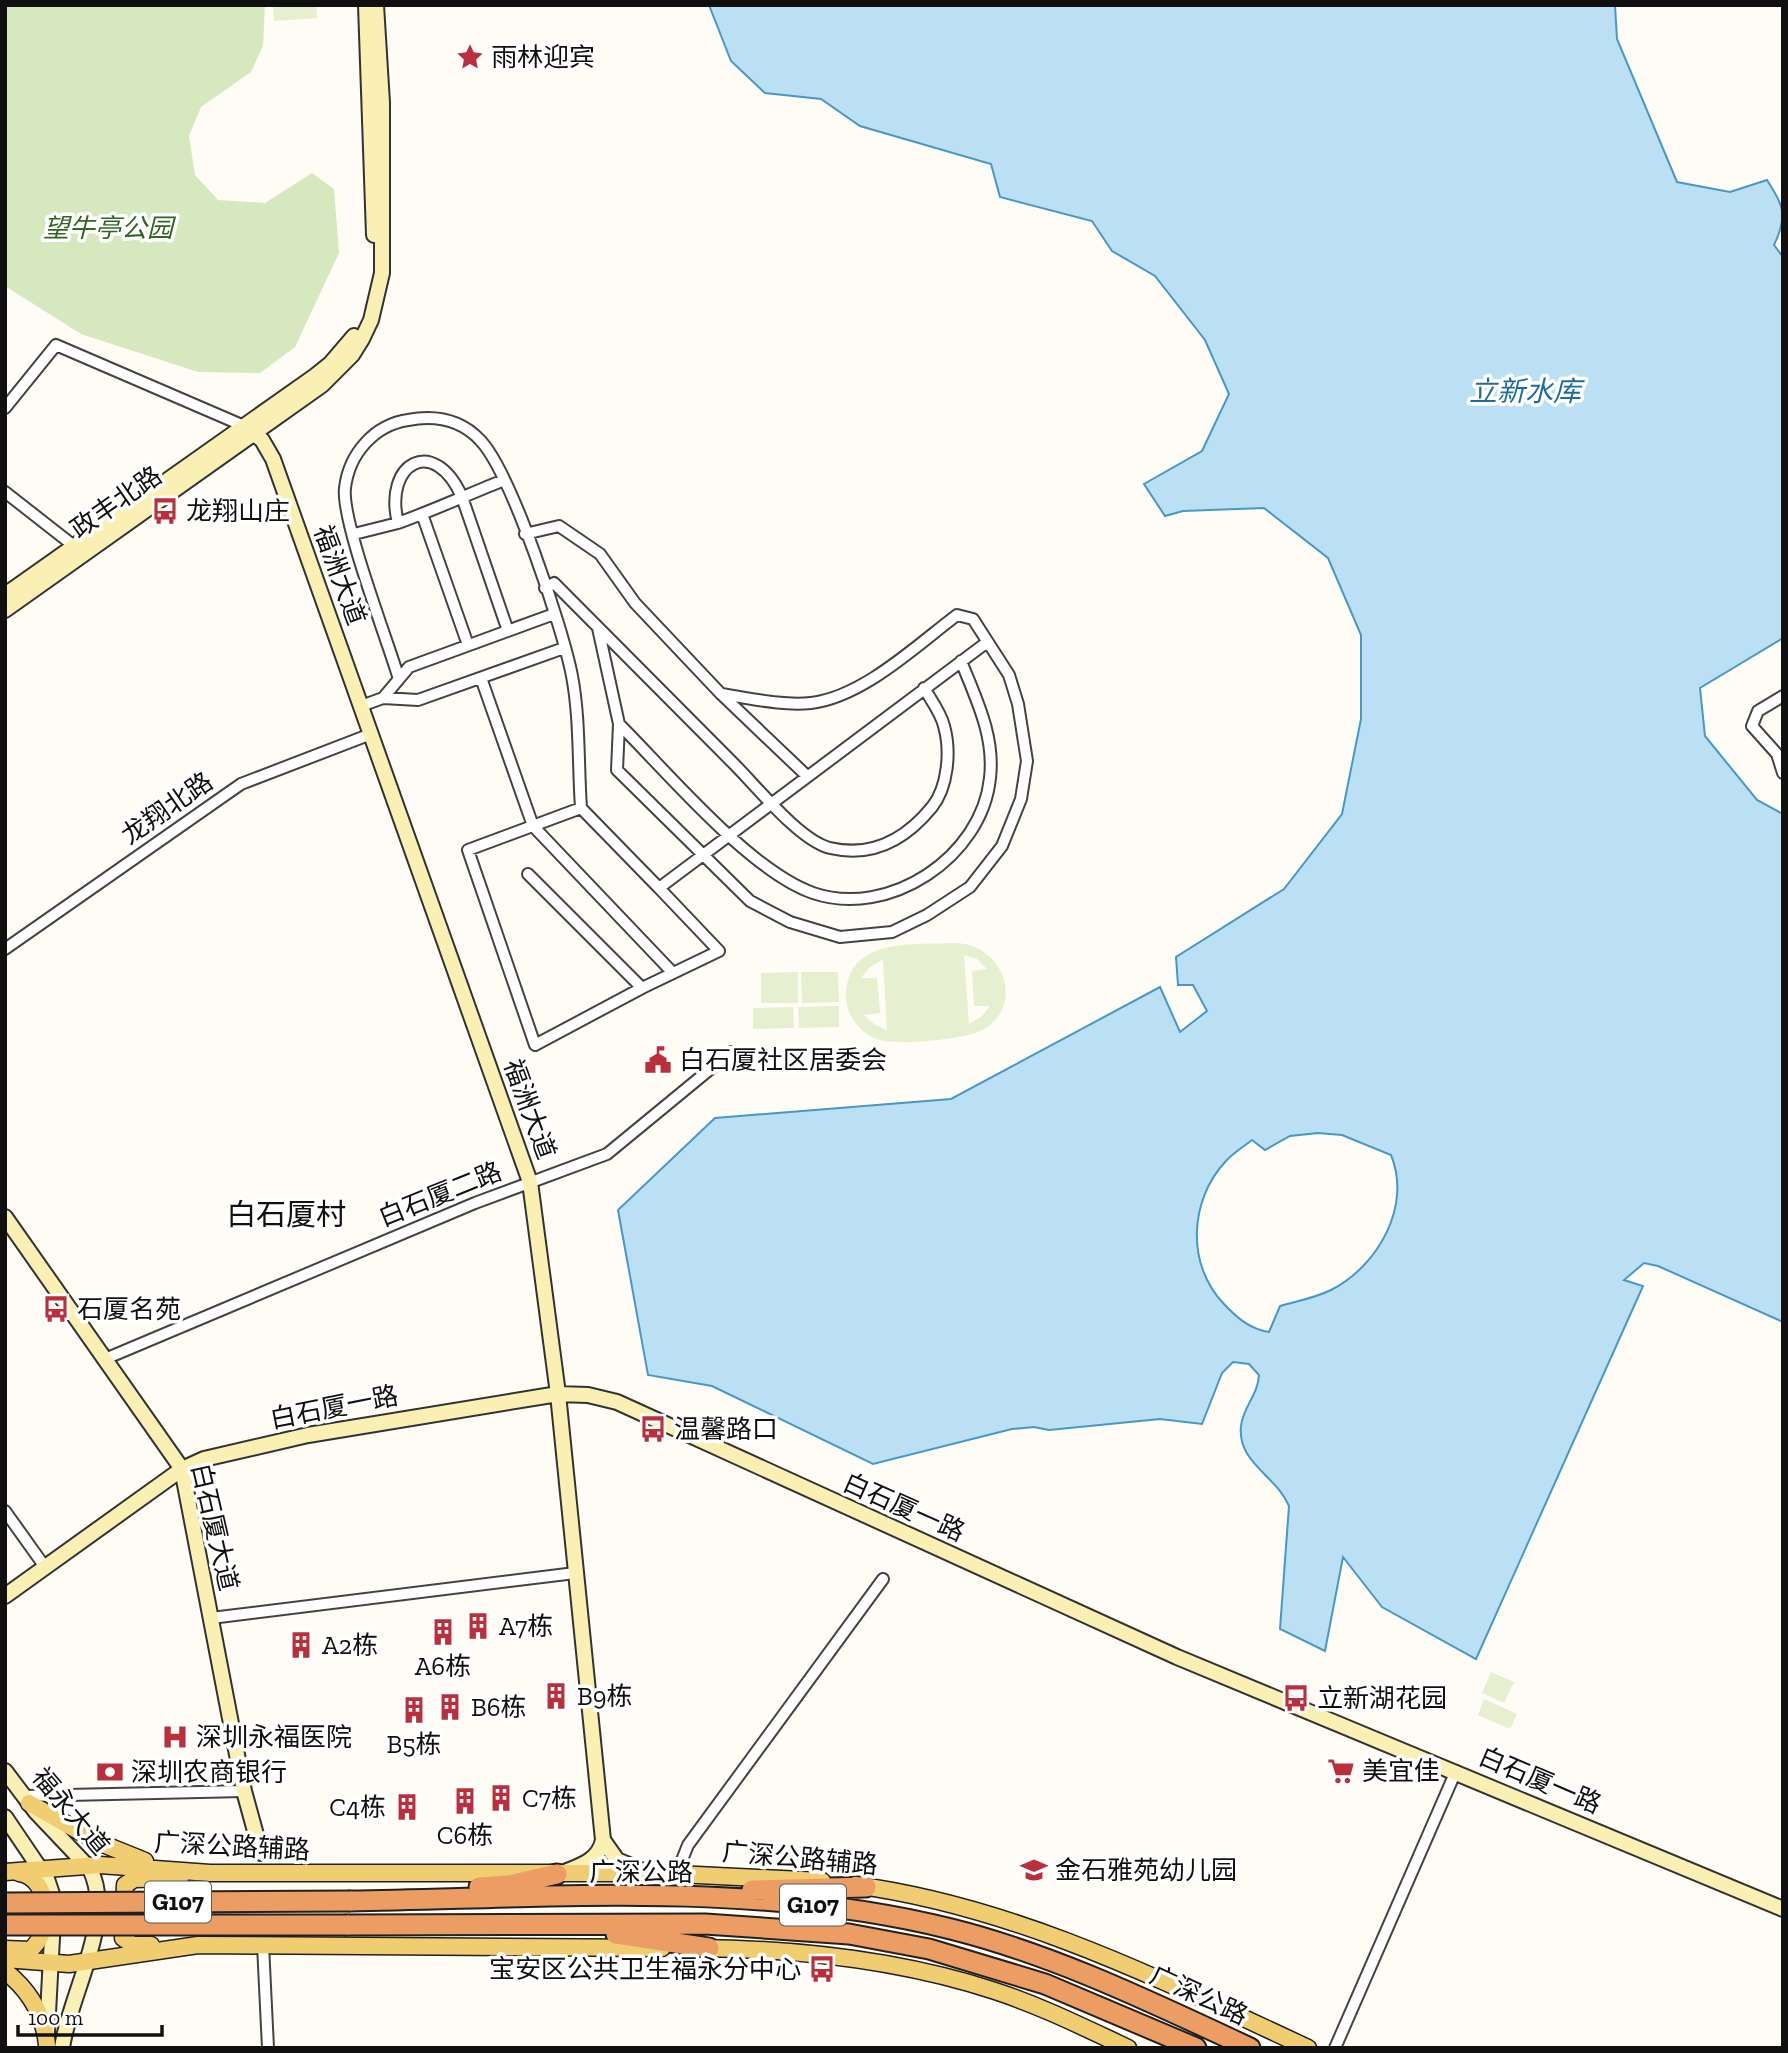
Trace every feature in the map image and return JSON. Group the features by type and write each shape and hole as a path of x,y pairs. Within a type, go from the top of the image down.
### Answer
{"highway":[{"path":"350,1901 398,1891 509,1885 557,1874"},
{"path":"662,1897 796,1887 866,1886"},
{"name":"广深公路","path":"5,1903 662,1897 799,1904 905,1919 952,1929 1005,1945 1139,1996 1250,2048"},
{"name":"广深公路","path":"5,1925 768,1926 891,1941 929,1949 1045,1984 1196,2048"},
{"path":"559,1926 709,1948"}],"main road":[{"path":"26,1799 114,1850 174,1871"},
{"name":"广深公路辅路","path":"5,1872 87,1865 210,1873 656,1873 767,1876 866,1886 990,1914 1064,1939 1147,1973 1308,2048"},
{"path":"5,1872 27,1874 37,1880 43,1892 44,1912 40,1936 34,1947 25,1951 5,1949"},
{"path":"210,1873 169,1880 127,1881 123,1890 125,1941 139,1945 709,1948 823,1955 952,1978 1050,2012 1128,2048"},
{"path":"5,1959 52,1964 88,1962 198,1945"},
{"path":"5,1971 12,1984 40,2015 52,2047"}],"street":[{"path":"249,430 330,364 355,334 363,316 373,270 374,246 366,5"},
{"path":"249,430 338,371 352,355 371,320 384,248 376,5"},
{"path":"5,408 56,345 249,430"},
{"path":"398,676 354,534 345,490 353,462 367,438 393,422 430,416 458,423 480,440 504,480 525,534 554,614 572,676 581,808 719,951 535,1045 468,850 581,808"},
{"name":"政丰北路","path":"5,595 249,430"},
{"name":"政丰北路","path":"5,610 249,430"},
{"name":"福洲大道","path":"249,430 273,459 530,1182 558,1394 603,1840"},
{"path":"398,523 393,503 396,483 405,470 430,461 442,466 453,477 462,497 508,631"},
{"path":"354,534 398,523 504,480"},
{"path":"5,492 74,546"},
{"path":"422,514 468,645"},
{"path":"525,534 559,526 600,554 635,603 721,694 807,776"},
{"path":"545,588 554,583 772,802 811,839 830,848 861,850 890,845 916,827 937,801 948,763 944,724 924,688"},
{"path":"383,698 398,676 409,667 554,614"},
{"path":"598,628 619,724 617,770 750,901 790,922 840,937 892,932 927,915 970,887 1002,846 1021,799 1027,761 1018,704 1009,675 973,619 957,615 858,688 813,703 771,702 721,694"},
{"path":"659,888 986,643"},
{"path":"361,706 383,698 418,701 564,649"},
{"path":"619,724 772,874 815,894 858,898 910,885 947,860 974,829 990,779 988,728 961,661"},
{"path":"481,678 533,826 673,973"},
{"path":"1783,696 1758,710 1752,726 1777,754 1783,773"},
{"name":"龙翔北路","path":"5,949 241,784 371,734"},
{"path":"528,874 642,988"},
{"name":"白石厦二路","path":"105,1359 530,1182 607,1154 732,1052"},
{"name":"白石厦大道","path":"5,1217 181,1469 244,1791 261,1853"},
{"name":"白石厦一路","path":"5,1595 181,1469 204,1459 308,1435 558,1394 588,1395 617,1402 1177,1657 1783,1909"},
{"path":"5,1511 45,1567"},
{"path":"211,1618 575,1573"},
{"path":"681,1874 682,1860 688,1846 883,1579"},
{"name":"福永大道","path":"5,1770 26,1799 87,1865 95,1881 96,1920 88,1962 52,2047"},
{"path":"1335,2048 1456,1771"},
{"path":"26,1799 244,1791"},
{"name":"福永大道","path":"5,1817 40,1868 54,1900 52,2047"},
{"path":"603,1840 617,1860 633,1868 656,1873"},
{"path":"557,1874 592,1859 603,1840"},
{"path":"263,1945 268,2048"}],"green space":[{"name":"望牛亭公园","path":"5,5 265,5 263,46 251,72 201,107 189,136 195,175 218,200 265,203 312,173 334,189 339,253 295,347 260,373 198,372 81,334 5,286"},
{"path":"273,5 316,5 317,18 274,21"},
{"path":"956,943 984,952 1002,974 1005,1001 1000,1014 989,1026 981,1031 954,1038 895,1042 871,1036 854,1021 847,1004 847,985 853,969 863,958 891,947","holes":["964,955 977,959 987,969 972,971 974,1006 990,1006 981,1017 969,1024","883,961 887,1030 864,1015 880,1013 877,978 861,978 870,967"]},
{"path":"798,972 798,1003 761,1003 761,973"},
{"path":"801,972 838,972 839,1002 802,1003"},
{"path":"839,1006 839,1027 799,1028 798,1007"},
{"path":"793,1007 794,1028 753,1029 753,1008"},
{"path":"1491,1672 1514,1682 1504,1703 1482,1693"},
{"path":"1484,1699 1517,1714 1510,1729 1478,1715"}],"water":[{"name":"立新水库","path":"709,5 1615,5 1617,39 1677,182 1730,192 1767,180 1777,197 1782,218 1774,245 1783,257 1783,638 1700,688 1705,736 1757,800 1783,814 1783,1322 1658,1266 1644,1263 1624,1280 1643,1286 1476,1659 1382,1607 1343,1557 1325,1651 1280,1629 1289,1506 1283,1495 1251,1459 1241,1439 1242,1419 1256,1389 1259,1375 1249,1364 1233,1362 1222,1373 1202,1424 1160,1419 1049,1430 1034,1427 1012,1429 873,1464 712,1386 648,1375 618,1210 715,1118 951,1099 1160,987 1180,1032 1207,1011 1193,985 1178,985 1176,957 1284,889 1342,814 1361,719 1361,635 1328,558 1264,508 1183,511 1165,516 1144,484 1202,451 1229,394 1205,340 1155,276 1112,251 1092,221 1000,197 991,164 860,126 821,99 765,93 731,61","holes":["1318,1133 1342,1135 1391,1155 1397,1194 1394,1214 1386,1233 1363,1266 1348,1279 1325,1293 1280,1306 1269,1332 1250,1326 1224,1304 1203,1271 1197,1232 1205,1194 1226,1161 1252,1140 1265,1150 1290,1136"]}],"place":[{"name":"雨林迎宾","path":"470,57"},
{"name":"龙翔山庄","path":"165,511"},
{"name":"白石厦社区居委会","path":"658,1060"},
{"name":"石厦名苑","path":"56,1309"},
{"name":"温馨路口","path":"653,1429"},
{"name":"A7栋","path":"478,1626"},
{"name":"A6栋","path":"443,1632"},
{"name":"A2栋","path":"301,1645"},
{"name":"B9栋","path":"556,1696"},
{"name":"立新湖花园","path":"1296,1698"},
{"name":"B6栋","path":"450,1707"},
{"name":"B5栋","path":"414,1710"},
{"name":"深圳永福医院","path":"175,1737"},
{"name":"美宜佳","path":"1341,1771"},
{"name":"深圳农商银行","path":"110,1772"},
{"name":"C7栋","path":"501,1798"},
{"name":"C6栋","path":"465,1801"},
{"name":"C4栋","path":"407,1807"},
{"name":"金石雅苑幼儿园","path":"1034,1870"},
{"name":"宝安区公共卫生福永分中心","path":"822,1969"}],"district":[{"name":"白石厦村","path":"286,1215"}]}
